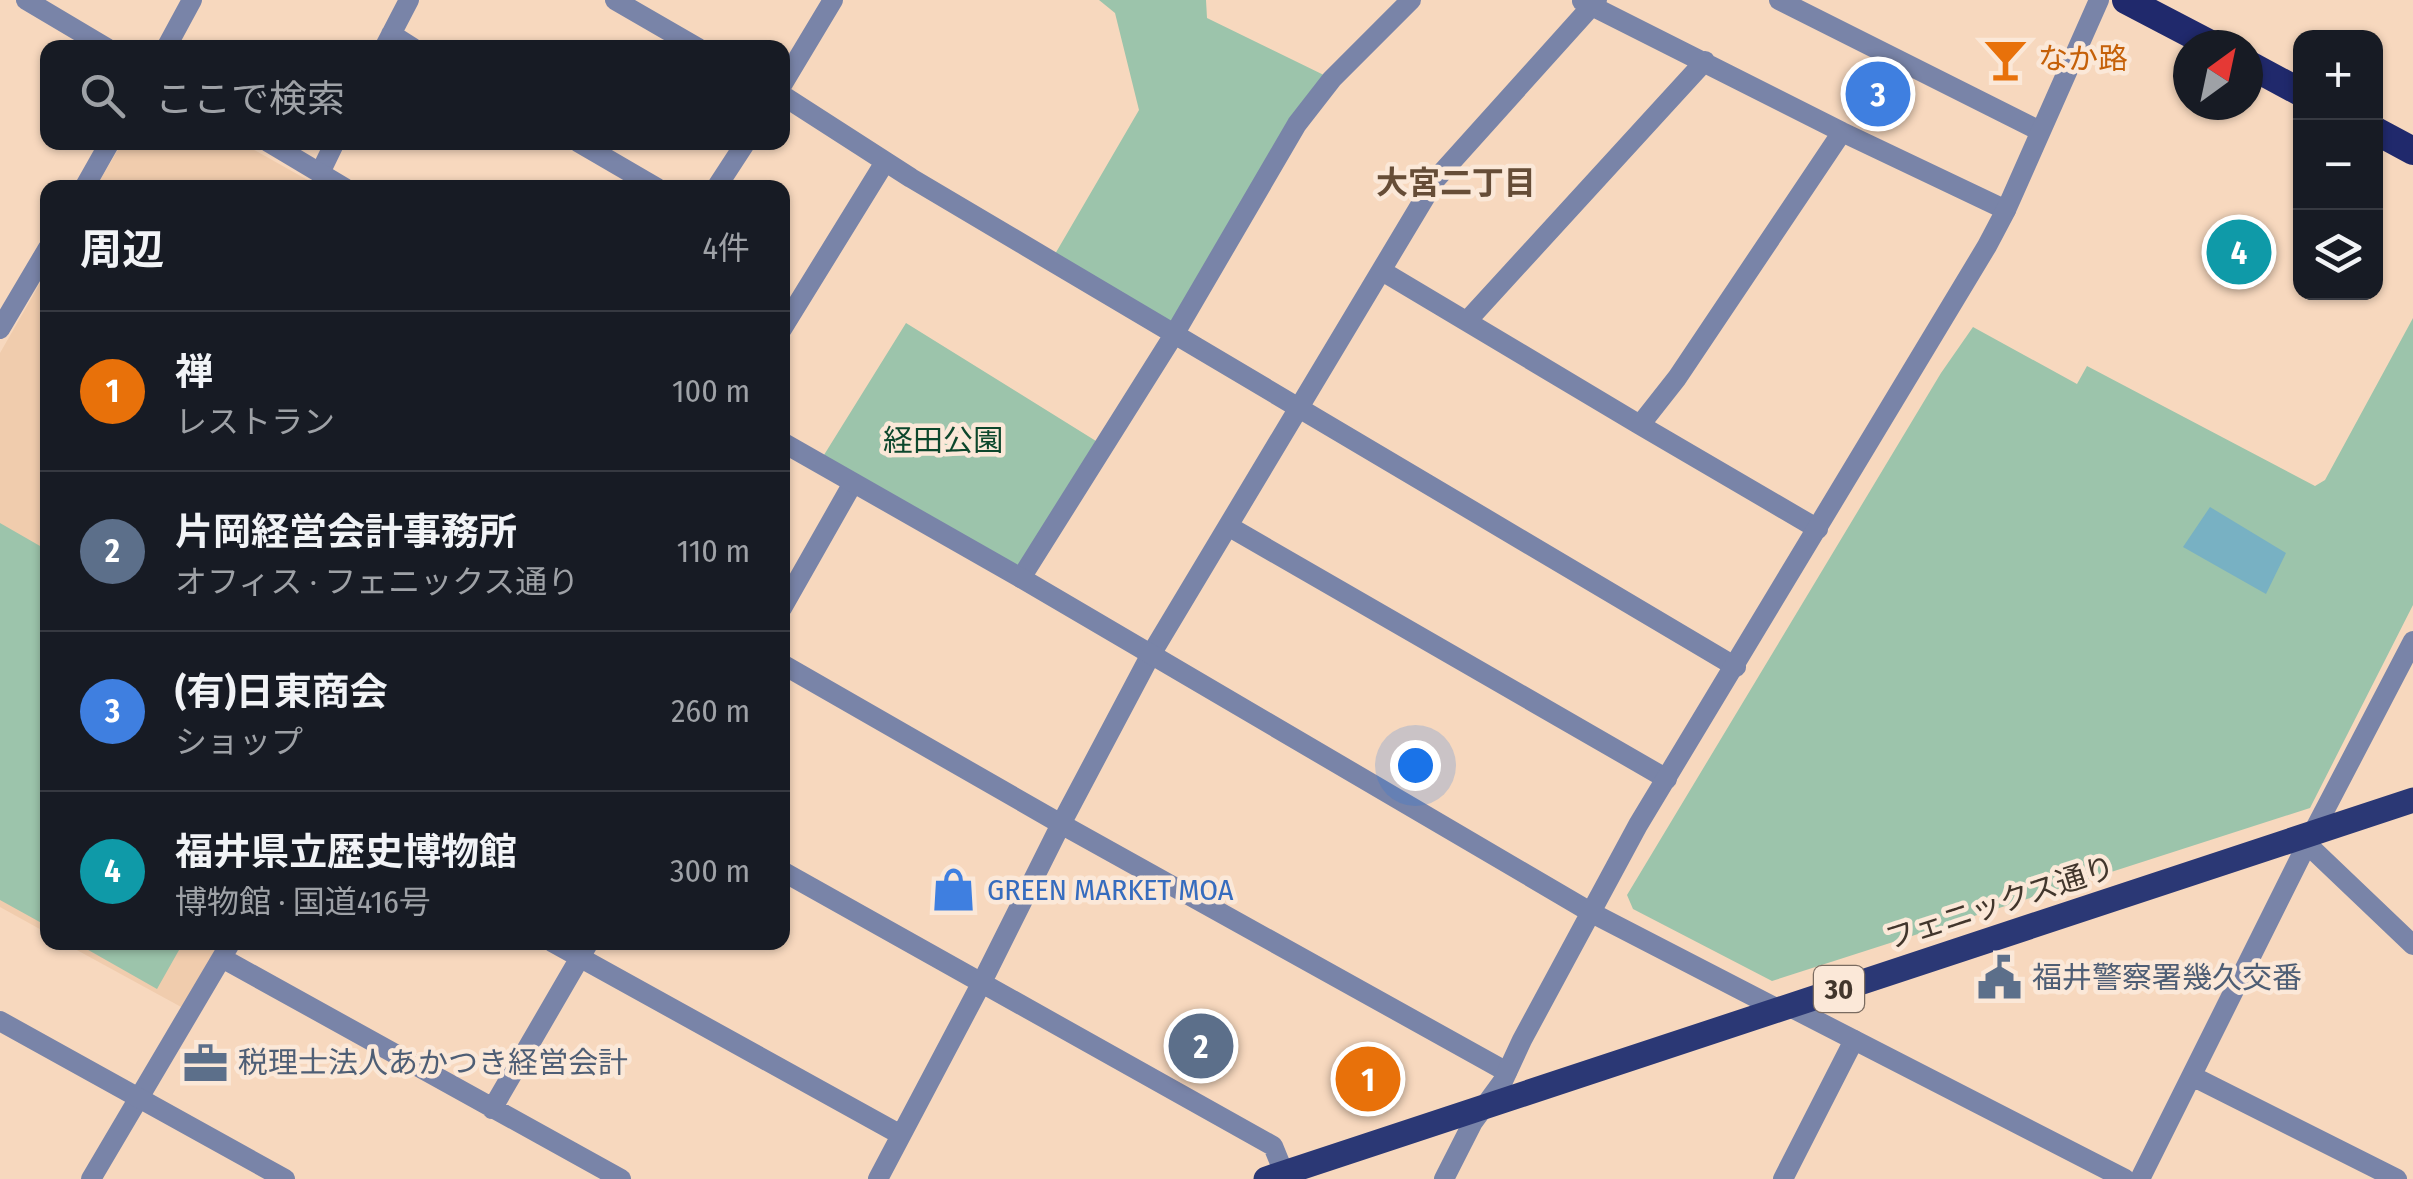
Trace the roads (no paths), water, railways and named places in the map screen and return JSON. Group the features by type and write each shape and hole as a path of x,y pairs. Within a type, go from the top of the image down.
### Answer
{"highway":[{"path":"2126,0 2183,30"},
{"path":"2263,72 2293,88"},
{"path":"2383,135 2413,151"}],"main road":[{"name":"フェニックス通り","path":"1275,1176 2310,838 2413,800"}],"street":[{"path":"26,0 94,40"},
{"path":"170,40 192,0"},
{"path":"388,40 409,0"},
{"path":"790,73 833,0"},
{"path":"1020,578 1175,333 1298,124 1332,79 1410,0"},
{"path":"1779,0 2040,132"},
{"path":"1444,1179 1483,1106 1503,1081 1638,825 1955,302 2006,210 2099,0"},
{"path":"878,1179 1150,656 1298,407 1436,179 1590,2 1842,132 2006,210"},
{"path":"628,3 686,40"},
{"path":"1468,321 1705,62"},
{"path":"790,100 885,162 1736,667"},
{"path":"1640,426 1677,378 1842,132"},
{"path":"89,180 105,150"},
{"path":"281,150 332,180"},
{"path":"320,173 331,150"},
{"path":"592,150 642,180"},
{"path":"721,180 741,150"},
{"path":"790,316 885,162"},
{"path":"0,329 40,262"},
{"path":"1382,270 1818,529"},
{"path":"790,447 1592,913 1854,1040 2124,1179"},
{"path":"790,594 853,482"},
{"path":"1228,526 1667,779"},
{"path":"2140,1179 2413,641"},
{"path":"790,669 1507,1072"},
{"path":"2310,838 2413,945"},
{"path":"790,876 1272,1146 1275,1176"},
{"path":"91,1179 226,950 492,1109 621,1179"},
{"path":"492,1109 584,950 901,1134"},
{"path":"0,1022 285,1179"},
{"path":"1782,1179 1854,1040"},
{"path":"2192,1076 2396,1179"}],"water":[{"path":"2210,507 2286,553 2266,594 2183,547"}],"place":[{"name":"なか路","path":"2005,59"},
{"name":"(有)日東商会","path":"1878,94"},
{"name":"福井県立歴史博物館","path":"2239,252"},
{"name":"GREEN MARKET MOA","path":"954,890"},
{"name":"福井警察署幾久交番","path":"1999,978"},
{"name":"片岡経営会計事務所","path":"1201,1046"},
{"name":"税理士法人あかつき経営会計","path":"205,1063"},
{"name":"禅","path":"1368,1079"}],"district":[{"name":"大宮二丁目","path":"1456,183"}],"park label":[{"name":"経田公園","path":"943,441"}]}
